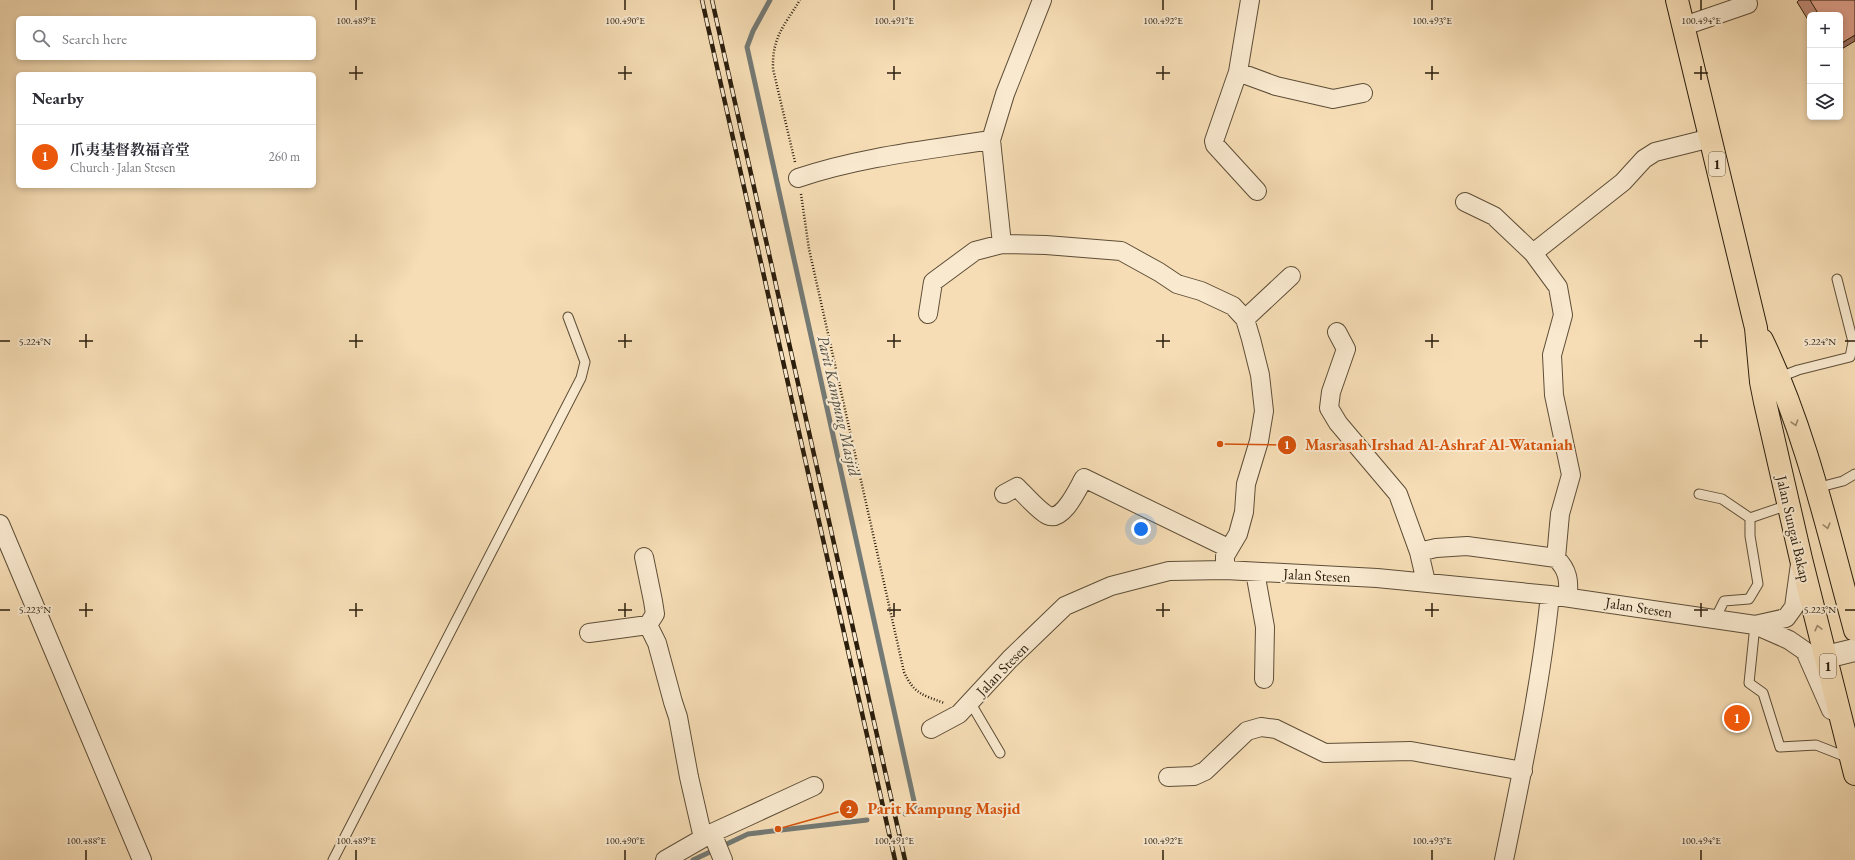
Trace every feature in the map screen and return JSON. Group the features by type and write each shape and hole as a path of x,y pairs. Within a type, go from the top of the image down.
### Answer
{"highway":[{"name":"Jalan Sungai Bakap","path":"1677,0 1756,328 1761,382 1776,453 1853,766"},
{"name":"Jalan Sungai Bakap","path":"1756,328 1780,377 1787,397 1816,488 1855,630"}],"street":[{"path":"1002,244 991,140 1005,94 1042,0"},
{"path":"1250,0 1238,72 1214,141 1215,145 1257,190"},
{"path":"1684,26 1750,1"},
{"path":"1238,72 1276,86 1333,99 1363,93"},
{"path":"1533,253 1623,182 1644,159 1655,152 1711,138"},
{"path":"798,178 821,170 870,160 991,140"},
{"path":"1465,202 1494,216 1533,253 1558,287 1563,315 1552,355 1554,395 1571,475 1560,514 1556,558"},
{"path":"928,314 933,282 975,251 1002,244 1046,245 1122,251 1177,284 1201,291 1233,306 1245,319 1260,375 1264,411 1259,441 1246,484 1244,512 1238,534 1228,548 1225,556 1224,570"},
{"path":"1245,319 1291,276"},
{"path":"1337,332 1346,350 1331,392 1329,408 1338,423 1398,494 1419,552 1426,582"},
{"path":"1004,494 1017,487 1048,515 1055,516 1065,510 1084,478 1228,548"},
{"path":"0,524 142,860"},
{"path":"1419,552 1436,548 1467,546 1556,558 1564,566 1569,578 1568,596"},
{"path":"644,557 654,601 654,614 648,625"},
{"name":"Jalan Stesen","path":"1755,625 1786,618 1794,607 1801,559"},
{"name":"Jalan Stesen","path":"932,729 965,708 1010,659 1065,606 1111,586 1169,572 1224,570 1426,582 1568,596 1755,625 1789,640 1805,651 1816,672 1853,766"},
{"path":"1255,572 1265,627 1264,679"},
{"path":"1504,860 1523,771 1547,632 1550,595"},
{"path":"589,633 648,625"},
{"path":"648,625 657,643 678,717 689,777 715,847"},
{"path":"1826,657 1855,650"},
{"path":"1168,777 1198,775 1205,771 1247,731 1261,727 1276,729 1325,753 1411,750 1523,771"},
{"path":"665,860 715,847 814,786"}],"lane":[{"path":"1780,377 1798,370 1850,357 1854,342 1837,279"},
{"path":"333,860 581,378 585,362 568,317"},
{"path":"1816,488 1844,481 1855,474"},
{"path":"1699,494 1722,499 1750,518"},
{"path":"1750,518 1788,505"},
{"path":"1715,619 1724,601 1749,599 1758,584 1750,536 1750,518"},
{"path":"1755,625 1749,683 1763,693 1780,747 1816,745 1853,766"},
{"path":"965,708 1000,753"}],"path":[{"path":"800,0 775,41 773,55 774,69 798,178 809,249 904,672 910,685 918,693 945,704 965,708"}],"building":[{"path":"1810,0 1855,0 1855,35 1843,42 1843,12 1817,12"}],"waterway":[{"name":"Parit Kampung Masjid","path":"770,0 753,31 747,47 916,810 905,814"},
{"name":"Parit Kampung Masjid","path":"693,860 748,834 867,820"}],"railway":[{"path":"702,0 895,860"},
{"path":"712,0 905,860"}],"place":[{"name":"Masrasah Irshad Al-Ashraf Al-Wataniah","path":"1220,444"},
{"name":"爪夷基督教福音堂","path":"1737,718"},
{"name":"Parit Kampung Masjid","path":"778,829"}]}
